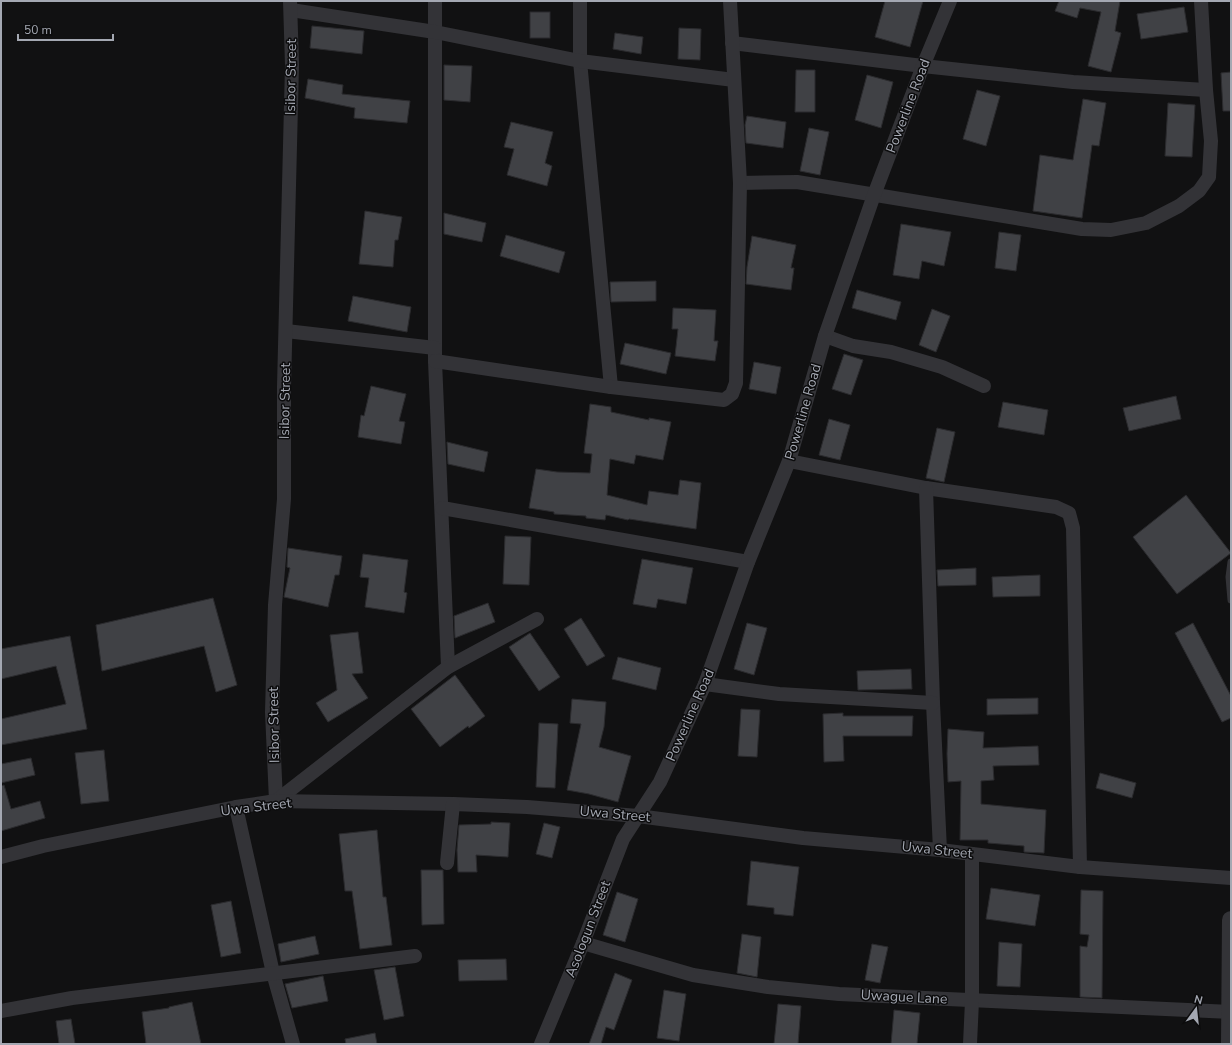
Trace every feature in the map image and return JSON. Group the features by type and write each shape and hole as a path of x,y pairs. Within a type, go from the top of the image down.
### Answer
{"street":[{"path":"435,1 435,355 448,667"},
{"path":"580,1 580,61 611,387"},
{"path":"286,331 435,355 611,387 724,400 732,394 736,383 740,183 730,1"},
{"name":"Powerline Road","path":"638,816 660,782 705,684 748,562 789,461 825,336 874,195 923,66 950,1"},
{"path":"740,183 796,182 1082,229 1111,230 1146,223 1179,206 1199,191 1209,177 1211,141 1206,90 1201,1"},
{"path":"291,6 435,32 580,61 734,80"},
{"name":"Isibor Street","path":"276,801 272,712 275,605 284,499 284,387 292,65 291,6"},
{"path":"732,43 1073,82 1206,90"},
{"path":"825,336 853,346 891,352 942,367 984,386"},
{"path":"789,461 926,488 1056,507 1069,513 1073,528 1080,867"},
{"path":"926,488 933,703 940,850"},
{"path":"442,508 748,562"},
{"path":"276,801 448,667 536,619"},
{"path":"705,684 779,694 933,703"},
{"name":"Uwa Street","path":"1,857 43,846 236,807 276,801 453,804 527,807 638,816 803,838 940,850 1080,867 1231,878"},
{"path":"447,863 453,804"},
{"path":"236,807 273,973 294,1044"},
{"name":"Asologun Street","path":"541,1044 583,943 623,839 630,826 638,816"},
{"path":"970,1044 972,1001 972,854"},
{"path":"1230,1044 1231,920"},
{"name":"Uwague Lane","path":"583,943 693,974 768,987 839,994 972,1001 1230,1011"},
{"path":"1,1011 72,998 415,956"}],"lane":[{"path":"1231,562 1229,577 1231,600"}],"building":[{"path":"885,1 923,1 910,47 875,37"},
{"path":"1059,1 1120,1 1115,31 1121,33 1111,72 1088,66 1101,12 1080,8 1077,18 1055,11"},
{"path":"1184,7 1188,32 1141,39 1137,14"},
{"path":"530,12 550,12 550,38 530,38"},
{"path":"312,26 364,31 362,54 310,48"},
{"path":"679,28 701,29 700,60 678,59"},
{"path":"615,33 643,37 641,54 613,49"},
{"path":"444,65 472,66 470,102 444,100"},
{"path":"796,70 815,70 815,112 795,112"},
{"path":"1231,72 1231,111 1223,111 1221,73"},
{"path":"867,75 893,82 881,128 855,120"},
{"path":"308,79 343,85 342,94 410,101 407,123 354,118 355,108 305,98"},
{"path":"977,90 1000,96 986,146 963,139"},
{"path":"1083,99 1106,103 1099,146 1092,145 1082,218 1033,211 1040,155 1073,160"},
{"path":"1168,103 1195,105 1192,157 1165,156"},
{"path":"747,116 786,122 783,148 746,143 745,125"},
{"path":"511,122 553,132 545,163 552,166 547,186 507,175 514,149 504,147"},
{"path":"809,128 829,132 820,175 800,171"},
{"path":"365,211 402,217 398,240 395,240 393,267 359,264"},
{"path":"444,213 486,223 482,242 444,234"},
{"path":"901,224 951,232 944,266 922,261 919,279 893,275"},
{"path":"999,232 1021,235 1016,271 995,268"},
{"path":"506,235 565,252 559,273 500,256"},
{"path":"752,236 796,245 791,268 794,268 791,290 746,284"},
{"path":"656,281 656,301 611,302 610,282"},
{"path":"857,290 901,302 896,320 852,308"},
{"path":"353,296 411,307 407,332 348,321"},
{"path":"673,308 716,310 714,341 718,341 715,361 675,356 678,329 672,329"},
{"path":"932,309 950,316 936,352 919,345"},
{"path":"625,343 671,353 666,374 620,364"},
{"path":"844,354 863,360 851,395 832,389"},
{"path":"754,362 781,367 776,394 749,389"},
{"path":"371,386 406,394 399,421 405,422 401,444 358,437 361,415 364,416"},
{"path":"1176,396 1181,419 1129,431 1123,408"},
{"path":"1003,402 1048,410 1044,435 998,427"},
{"path":"590,404 611,407 611,412 649,420 649,418 671,422 663,460 636,455 634,464 610,459 607,495 647,505 649,491 678,495 680,480 701,483 696,529 628,520 606,515 605,520 586,518 586,516 554,514 554,512 529,508 536,469 557,472 590,473 592,454 584,453"},
{"path":"829,419 850,425 840,460 819,455"},
{"path":"937,428 955,432 944,482 926,478"},
{"path":"447,442 488,452 484,472 448,464"},
{"path":"1186,495 1231,553 1177,594 1133,537"},
{"path":"505,536 531,537 529,585 503,584"},
{"path":"288,548 342,556 339,575 335,575 328,607 284,597 290,568 287,567"},
{"path":"363,554 408,560 404,592 407,593 404,613 365,607 369,578 360,577"},
{"path":"642,559 693,568 686,604 658,599 656,608 633,604"},
{"path":"976,568 976,585 938,586 937,570"},
{"path":"1040,575 1040,596 993,597 992,577"},
{"path":"213,598 237,685 216,692 204,646 102,671 96,625"},
{"path":"488,603 495,622 455,638 454,616"},
{"path":"581,618 605,656 587,666 564,629"},
{"path":"747,623 767,628 754,675 734,669"},
{"path":"1193,623 1231,696 1231,718 1222,722 1175,633"},
{"path":"358,632 363,673 352,674 368,698 328,722 316,703 337,690 330,635"},
{"path":"530,633 560,677 539,691 509,647"},
{"path":"70,636 87,729 1,745 1,719 66,704 56,666 1,679 1,649"},
{"path":"618,657 661,668 656,690 612,679"},
{"path":"911,669 912,689 858,690 857,671"},
{"path":"455,675 485,716 469,728 468,726 440,747 411,709"},
{"path":"1038,698 1038,714 987,715 987,699"},
{"path":"572,699 606,702 604,727 599,747 631,756 618,802 567,790 581,724 570,723"},
{"path":"741,709 760,710 757,757 738,756"},
{"path":"843,713 843,716 913,716 912,736 843,736 844,761 824,762 823,714"},
{"path":"539,723 558,724 555,788 536,787"},
{"path":"948,729 984,732 983,748 1038,746 1039,765 993,766 994,780 981,781 981,804 1046,810 1044,853 1024,852 1024,846 988,843 988,840 960,840 961,781 948,782"},
{"path":"104,750 109,801 81,804 75,753"},
{"path":"31,758 35,775 1,783 1,764"},
{"path":"1100,773 1136,783 1132,798 1096,788"},
{"path":"4,785 11,809 40,801 45,818 1,831 1,786"},
{"path":"491,822 510,823 508,857 476,855 477,872 458,872 457,850 459,825 491,824"},
{"path":"544,823 560,827 552,858 536,854"},
{"path":"377,830 383,897 386,897 392,945 360,949 352,891 345,891 339,834"},
{"path":"751,861 799,867 793,916 774,914 774,908 747,905"},
{"path":"421,870 443,870 444,924 422,925"},
{"path":"991,888 1040,895 1035,926 986,919"},
{"path":"1081,890 1103,891 1102,998 1080,997 1080,946 1087,947 1089,935 1080,934"},
{"path":"617,892 638,899 625,942 603,935"},
{"path":"231,901 241,953 221,957 211,905"},
{"path":"742,934 761,937 757,977 737,973"},
{"path":"315,936 319,954 281,962 278,944"},
{"path":"999,942 1022,944 1020,987 997,986"},
{"path":"872,944 888,947 880,983 865,980"},
{"path":"506,959 507,980 459,981 458,960"},
{"path":"395,967 404,1016 384,1020 374,970"},
{"path":"615,973 632,980 614,1030 606,1027 601,1044 589,1044"},
{"path":"323,976 328,1001 292,1008 285,984"},
{"path":"664,990 686,994 679,1041 657,1038"},
{"path":"192,1002 201,1044 146,1044 142,1012 169,1008"},
{"path":"778,1004 801,1006 798,1044 774,1044"},
{"path":"894,1010 920,1013 917,1044 891,1044"},
{"path":"71,1019 75,1044 59,1044 56,1021"},
{"path":"375,1033 377,1044 346,1044 345,1039"}]}
